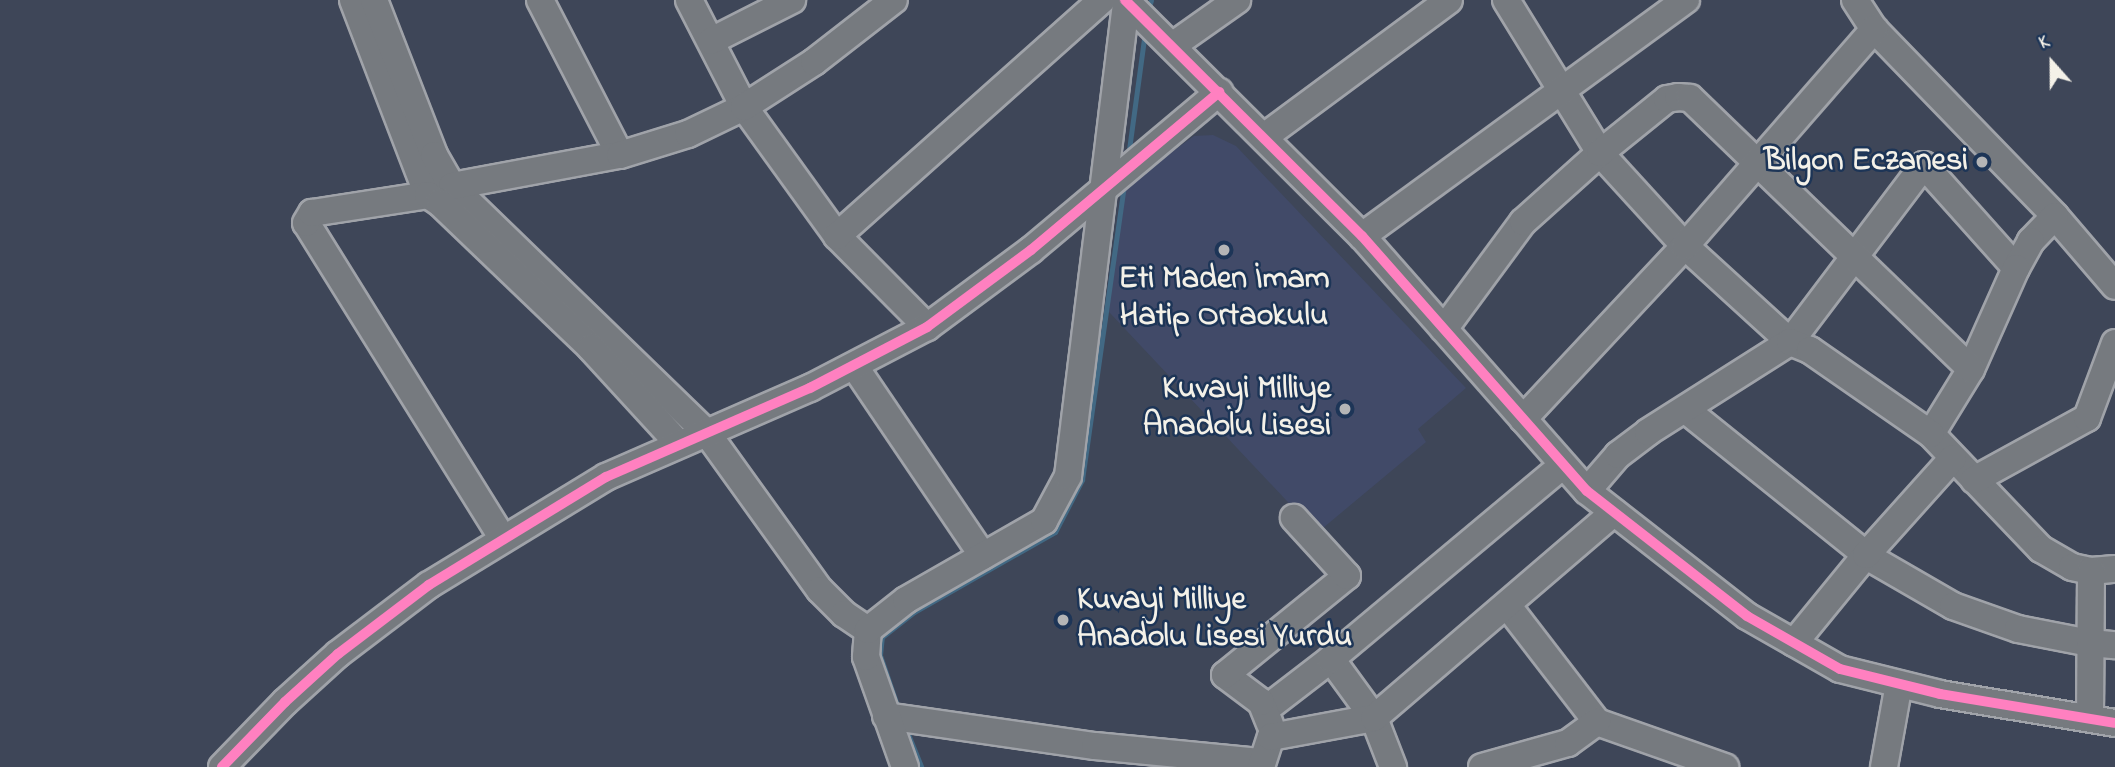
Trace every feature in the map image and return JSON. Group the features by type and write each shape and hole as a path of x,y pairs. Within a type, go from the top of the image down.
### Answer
{"street":[{"path":"353,0 440,191 707,433 820,590 844,614 868,630"},
{"path":"374,0 434,155 440,203 591,348 678,443"},
{"path":"540,0 620,155"},
{"path":"689,0 744,107 837,236 927,327"},
{"path":"711,41 792,0"},
{"path":"1118,0 1172,46 1362,236 1587,491 1747,616 1840,669 1940,694 2102,720 2103,570 2073,567 2041,549 1931,434 1810,350 1790,342 1685,246 1600,153 1506,0"},
{"path":"905,767 866,657 868,630 906,600 1044,521 1068,476 1103,189 1118,0"},
{"path":"837,236 1118,0"},
{"path":"1172,46 1237,0"},
{"path":"1264,136 1449,0"},
{"path":"1362,236 1686,0"},
{"path":"1855,0 1874,29 2055,216 2115,286"},
{"path":"503,539 306,223 308,215 620,155 688,134 744,107 814,62 883,3"},
{"path":"1523,419 1685,246 1874,29"},
{"path":"222,767 285,702 338,654 429,585 606,477 855,367 927,327 1031,250 1219,92"},
{"path":"1444,329 1523,222 1600,153 1667,99 1678,97 1690,98 1971,369"},
{"path":"1587,491 1618,455 1648,432 1790,342 1853,254 1924,165 2016,268"},
{"path":"1931,434 1971,369 2016,268 2031,241 2055,216"},
{"path":"1974,480 2087,418 2115,343"},
{"path":"855,367 983,556"},
{"path":"1685,410 1866,555 1953,606 2018,629 2103,644"},
{"path":"1794,643 1866,555 1953,458"},
{"path":"1266,709 1331,659 1563,465"},
{"path":"1271,737 1374,718 1614,512"},
{"path":"886,716 1095,746 1262,765 1271,737 1266,709 1256,696 1225,675 1347,576 1294,519"},
{"path":"1507,605 1597,722 1725,767"},
{"path":"1331,659 1374,718 1393,767"},
{"path":"1884,767 1899,684"},
{"path":"1482,767 1570,755 1597,722"}],"shaded area":[{"name":"Eti Maden İmam Hatip Ortaokulu","path":"1213,135 1236,146 1466,388 1418,429 1426,442 1317,533 1109,312 1121,189 1194,136"}],"waterway":[{"path":"1148,10 1151,0"},
{"path":"1128,157 1144,39"},
{"path":"898,708 880,655 882,637 914,612 1055,532 1082,480 1124,184"},
{"path":"908,734 921,767"}],"cycle path":[{"path":"1125,0 1362,236 1587,491 1747,616 1840,669 1940,694 2115,723"},
{"path":"222,767 285,702 338,654 429,585 606,477 810,388 927,327 1031,250 1219,92"}],"place":[{"name":"Bilgon Eczanesi","path":"1982,162"},
{"name":"Eti Maden İmam Hatip Ortaokulu","path":"1224,250"},
{"name":"Kuvayi Milliye Anadolu Lisesi","path":"1345,409"},
{"name":"Kuvayi Milliye Anadolu Lisesi Yurdu","path":"1063,620"}]}
